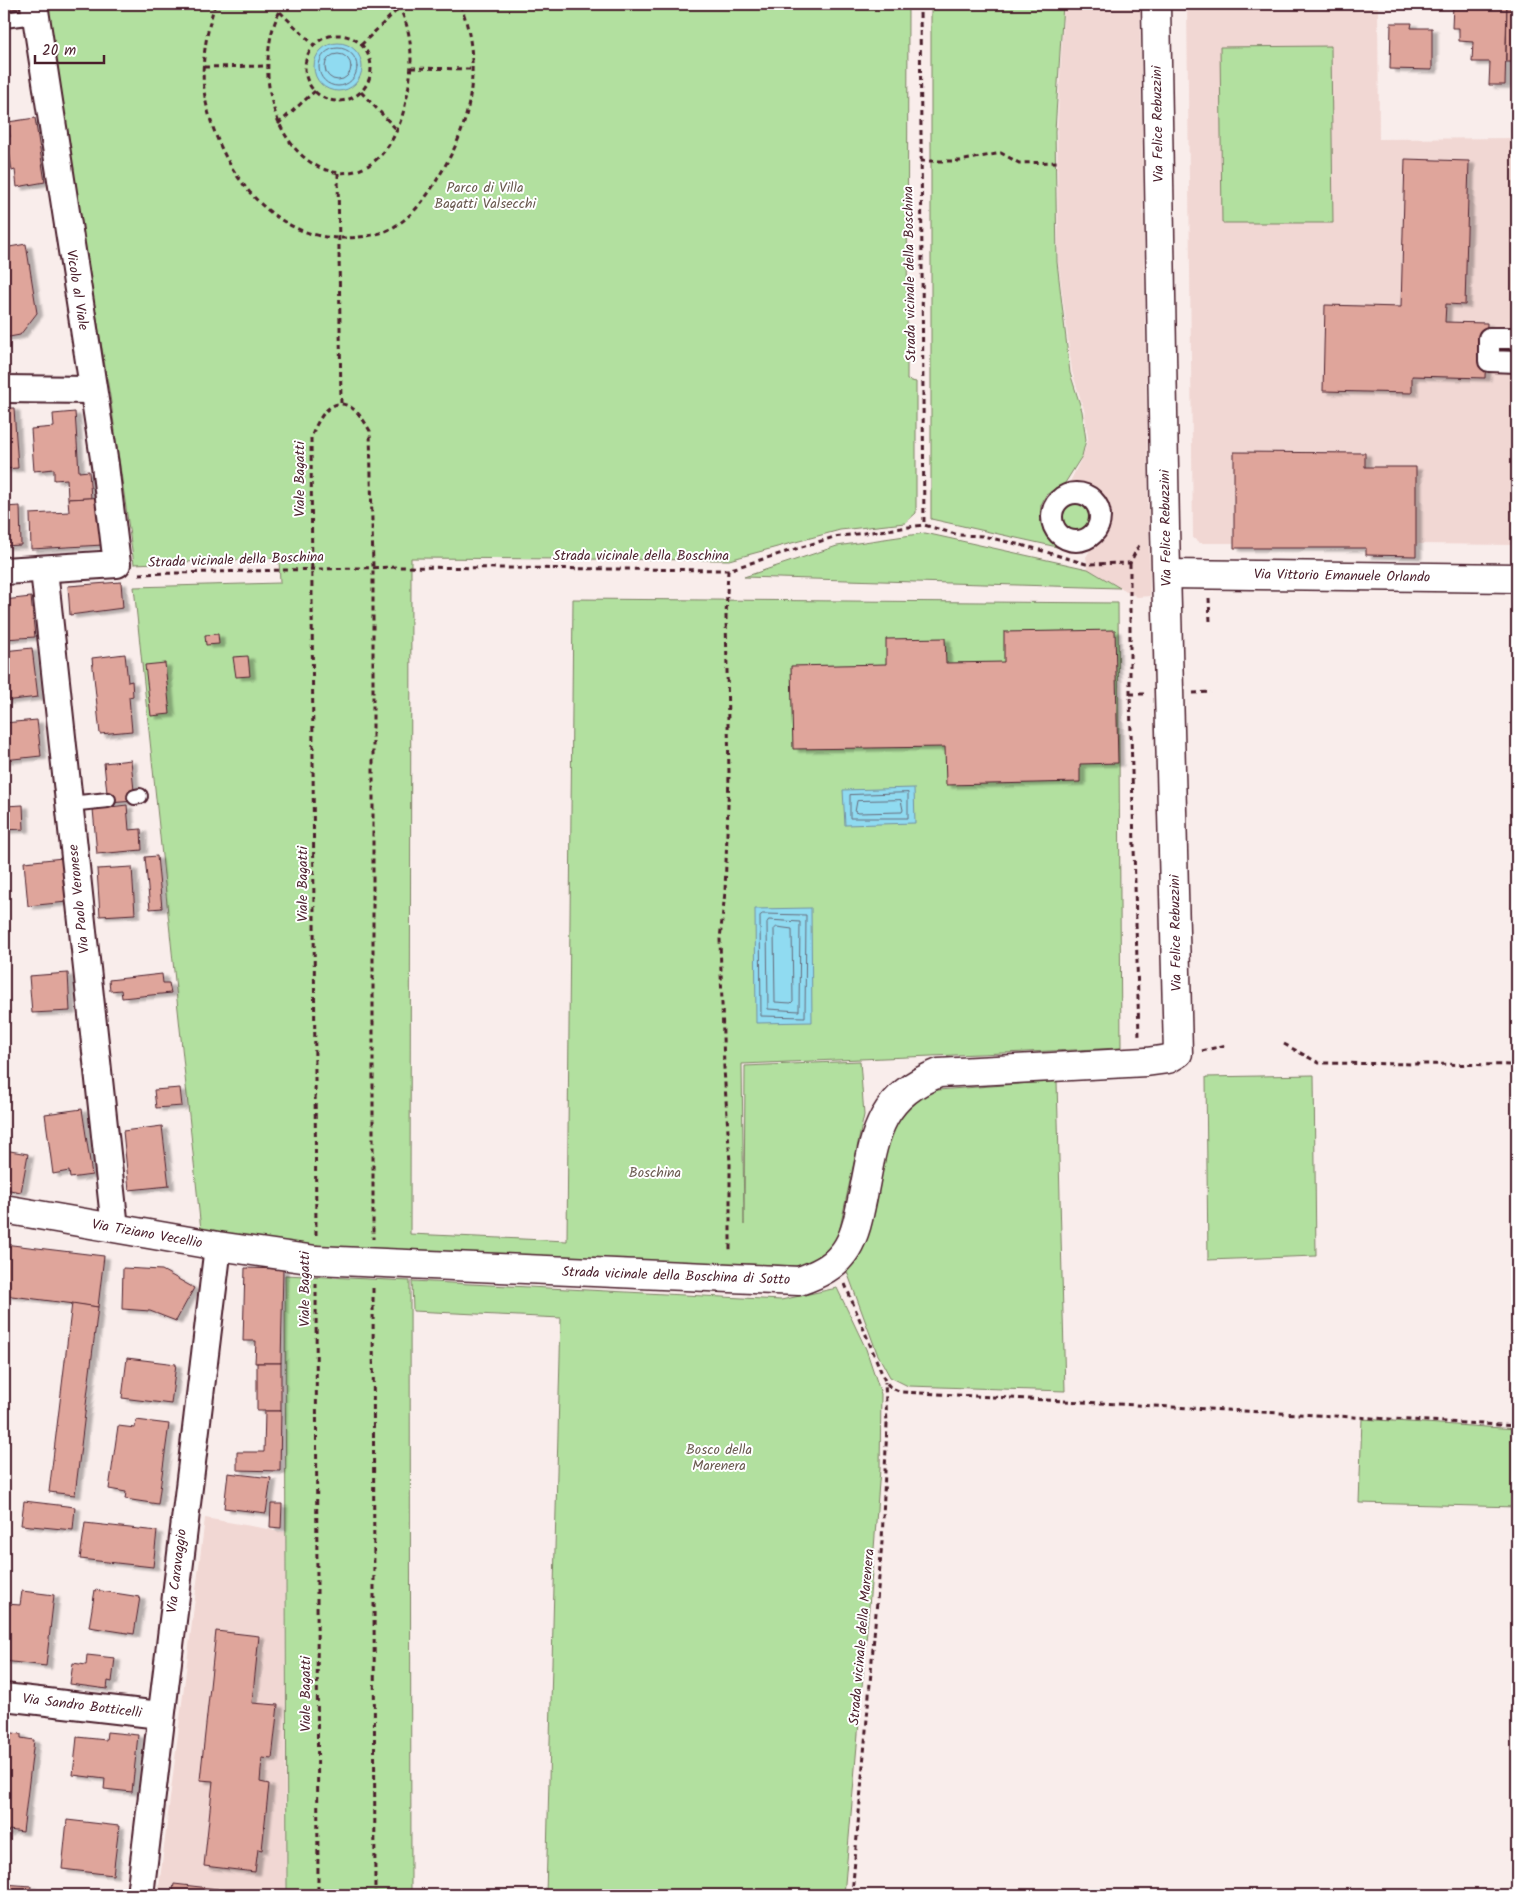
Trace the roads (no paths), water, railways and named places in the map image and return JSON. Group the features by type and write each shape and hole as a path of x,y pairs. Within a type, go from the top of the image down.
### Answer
{"street":[{"name":"Via Felice Rebuzzini","path":"1156,4 1178,1053"},
{"name":"Vicolo al Viale","path":"35,10 92,390 124,569 44,570"},
{"path":"1517,338 1489,338 1489,361 1517,362"},
{"path":"4,389 92,390"},
{"path":"4,571 44,570"},
{"name":"Via Paolo Veronese","path":"44,570 115,1228"},
{"name":"Via Vittorio Emanuele Orlando","path":"1167,574 1517,578"},
{"name":"Strada vicinale della Boschina di Sotto","path":"372,1263 729,1280 799,1281 814,1276 833,1264 846,1250 858,1221 875,1136 881,1120 892,1105 920,1080 939,1073 1154,1062 1168,1060 1178,1053"},
{"name":"Via Tiziano Vecellio","path":"4,1209 218,1246 303,1258 372,1263"},
{"name":"Via Caravaggio","path":"140,1895 160,1715 218,1246"},
{"name":"Via Sandro Botticelli","path":"4,1697 160,1715"}],"lane":[{"name":"Vicolo al Viale","path":"4,20 35,10"},
{"path":"69,804 108,800"}],"water":[{"path":"333,43 343,43 355,50 362,62 362,72 355,84 343,91 333,91 325,87 318,80 314,72 314,62 318,54 325,47"},
{"path":"914,788 915,823 845,825 843,790"},
{"path":"811,908 812,1022 756,1023 755,909"}],"park label":[{"name":"Parco di Villa Bagatti Valsecchi","path":"485,196"},
{"name":"Boschina","path":"655,1173"},
{"name":"Bosco della Marenera","path":"719,1458"}]}
